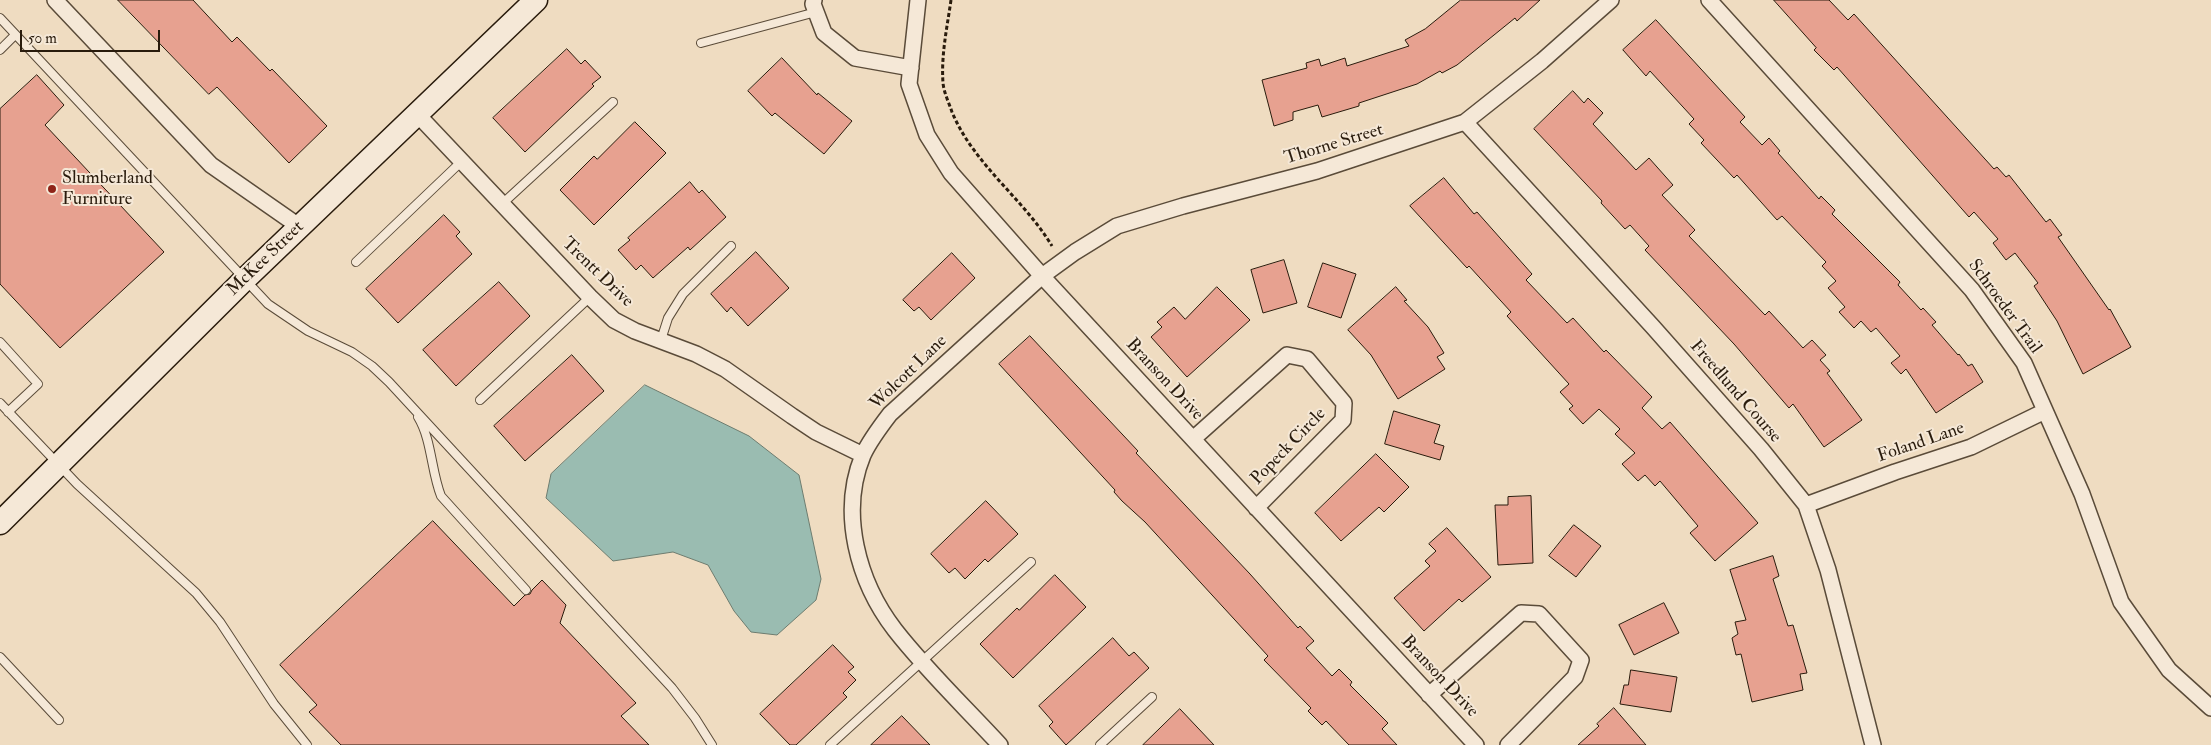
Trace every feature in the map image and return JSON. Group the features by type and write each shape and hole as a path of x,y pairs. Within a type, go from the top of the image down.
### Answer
{"street":[{"path":"55,0 206,161 300,227"},
{"name":"McKee Street","path":"0,523 244,280 536,0"},
{"name":"Branson Drive","path":"918,0 909,84 927,135 951,173 1042,276 1476,745"},
{"name":"Thorne Street","path":"1042,276 1075,252 1117,226 1183,206 1317,171 1466,122 1542,61 1611,0"},
{"name":"Schroeder Trail","path":"1709,0 1972,290 2024,363 2082,494 2121,602 2168,670 2211,708"},
{"path":"815,6 824,33 855,58 910,68"},
{"name":"Trentt Drive","path":"418,115 614,320 635,331 696,354 725,369 816,432 863,455"},
{"name":"Freedlund Course","path":"1466,122 1742,427 1806,505 1828,570 1873,745"},
{"name":"Wolcott Lane","path":"1000,745 894,629 879,605 858,557 852,503 856,478 863,455 875,433 890,414 1042,276"},
{"name":"Popeck Circle","path":"1193,440 1288,355 1307,359 1344,403 1342,420 1256,508"},
{"name":"Foland Lane","path":"1806,505 1895,472 1971,447 2045,411"},
{"path":"1429,695 1521,613 1538,614 1581,660 1575,677 1508,745"}],"lane":[{"path":"700,43 815,6"},
{"path":"0,18 268,304 286,318 352,352 372,366 672,688 695,718 712,745"},
{"path":"0,50 15,35"},
{"path":"502,204 613,102"},
{"path":"356,262 462,162"},
{"path":"661,340 668,318 682,294 731,246"},
{"path":"480,400 590,297"},
{"path":"0,342 38,384 8,412"},
{"path":"0,403 58,465 196,592 220,622 274,704 307,745"},
{"path":"408,403 420,421 427,440 434,479 441,496 526,590"},
{"path":"830,745 1031,562"},
{"path":"0,657 59,720"},
{"path":"1100,745 1152,697"}],"path":[{"path":"951,0 944,44 943,78 948,101 964,137 981,161 1038,225 1052,246"}],"water":[{"path":"645,385 749,436 799,475 821,579 816,600 777,635 751,632 734,611 708,565 673,552 613,561 546,498 551,474"}],"building":[{"path":"118,0 193,0 232,42 237,37 270,71 272,69 327,126 289,163 217,87 209,94"},
{"path":"1461,0 1540,0 1517,21 1515,18 1457,65 1442,73 1440,71 1417,84 1359,103 1359,106 1322,117 1318,105 1293,112 1293,120 1274,126 1262,80 1307,68 1306,63 1319,59 1321,66 1345,58 1347,66 1409,46 1405,40 1425,29"},
{"path":"1774,0 1829,0 1848,20 1854,14 1994,169 1997,167 2006,177 2009,175 2046,222 2050,219 2062,235 2058,237 2110,309 2131,347 2083,374 2057,321 2034,286 2038,283 2015,253 2006,260 1993,243 1998,239 1974,212 1969,217 1837,67 1834,70 1814,50 1816,48"},
{"path":"1656,20 1745,117 1740,122 1762,145 1769,138 1780,151 1778,153 1819,199 1821,196 1835,210 1832,214 1900,282 1898,285 1921,310 1923,308 1936,322 1932,325 1968,366 1972,364 1983,382 1936,413 1906,369 1901,374 1891,363 1900,356 1876,328 1871,332 1861,321 1854,328 1839,312 1845,307 1828,288 1836,281 1822,266 1826,262 1782,216 1777,220 1737,175 1734,178 1701,143 1704,140 1689,124 1694,119 1650,71 1646,76 1623,50"},
{"path":"567,49 581,64 585,60 601,77 525,152 493,118"},
{"path":"782,58 817,95 818,93 852,121 824,154 775,113 772,116 748,91"},
{"name":"Slumberland Furniture","path":"37,75 64,105 45,125 164,252 60,348 0,284 0,109"},
{"path":"1573,91 1584,103 1588,98 1603,113 1593,124 1636,170 1649,158 1673,185 1662,195 1695,230 1689,236 1765,315 1769,311 1803,348 1812,340 1826,355 1820,360 1830,371 1827,373 1862,420 1824,447 1793,404 1789,408 1734,344 1645,250 1649,246 1630,225 1625,229 1601,203 1602,201 1534,129"},
{"path":"635,122 666,153 594,225 560,190 594,156 597,159"},
{"path":"1444,178 1474,214 1477,212 1532,274 1526,280 1567,323 1573,318 1604,352 1606,350 1652,397 1642,408 1662,429 1670,422 1758,523 1715,561 1690,533 1698,526 1660,481 1655,486 1645,475 1638,481 1622,464 1635,453 1615,434 1620,429 1599,409 1583,424 1569,409 1573,406 1560,392 1569,384 1507,316 1511,312 1469,266 1467,268 1410,206"},
{"path":"690,182 699,193 702,190 726,217 690,250 688,247 653,278 641,265 636,270 618,250 630,240 628,238"},
{"path":"444,215 460,232 456,236 472,254 398,323 366,289"},
{"path":"756,252 789,288 748,326 731,307 727,312 711,294"},
{"path":"952,253 975,278 931,320 919,307 914,311 903,300"},
{"path":"1284,260 1297,303 1263,313 1251,270"},
{"path":"1323,263 1356,274 1341,318 1308,307"},
{"path":"499,282 530,316 456,386 423,350"},
{"path":"1217,287 1250,320 1187,377 1151,337 1162,327 1157,322 1174,307 1185,319"},
{"path":"1396,287 1407,300 1404,301 1428,327 1444,353 1437,357 1445,369 1398,399 1371,355 1348,330"},
{"path":"1030,336 1138,451 1136,453 1298,628 1300,626 1314,641 1306,648 1332,676 1339,669 1352,682 1350,685 1388,723 1382,729 1397,745 1349,745 1326,721 1322,725 1308,711 1311,708 1264,660 1268,656 1145,522 1122,501 1114,492 1115,490 999,364"},
{"path":"572,355 604,391 525,461 494,426"},
{"path":"1394,411 1440,425 1434,443 1444,446 1440,460 1385,444"},
{"path":"1376,454 1409,487 1384,512 1379,507 1341,541 1315,513"},
{"path":"1531,496 1533,563 1498,565 1495,505 1508,505 1508,497"},
{"path":"986,501 1018,534 988,562 985,559 965,579 955,568 949,573 931,554"},
{"path":"433,521 514,606 525,595 530,594 542,580 566,605 560,623 636,703 621,716 649,745 341,745 309,712 317,705 280,665"},
{"path":"1574,525 1601,546 1576,577 1549,556"},
{"path":"1447,528 1491,577 1462,602 1459,599 1424,631 1394,598 1430,566 1425,561 1436,551 1429,544"},
{"path":"1773,556 1779,576 1773,579 1788,626 1793,625 1807,673 1800,674 1803,690 1752,702 1741,654 1736,655 1732,638 1738,634 1735,622 1746,620 1730,570"},
{"path":"1055,575 1086,607 1013,678 980,644"},
{"path":"1664,603 1679,633 1634,655 1619,625"},
{"path":"1113,638 1129,656 1134,652 1149,668 1066,745 1049,726 1053,722 1039,706"},
{"path":"833,645 854,667 848,672 856,680 843,693 847,697 796,745 790,745 760,714"},
{"path":"1631,670 1677,677 1671,712 1620,704 1624,685 1628,685"},
{"path":"1614,708 1646,745 1578,745 1599,726 1597,724"},
{"path":"1180,709 1214,745 1143,745"},
{"path":"902,716 930,745 871,745"}],"place":[{"name":"Slumberland Furniture","path":"52,189"}]}
